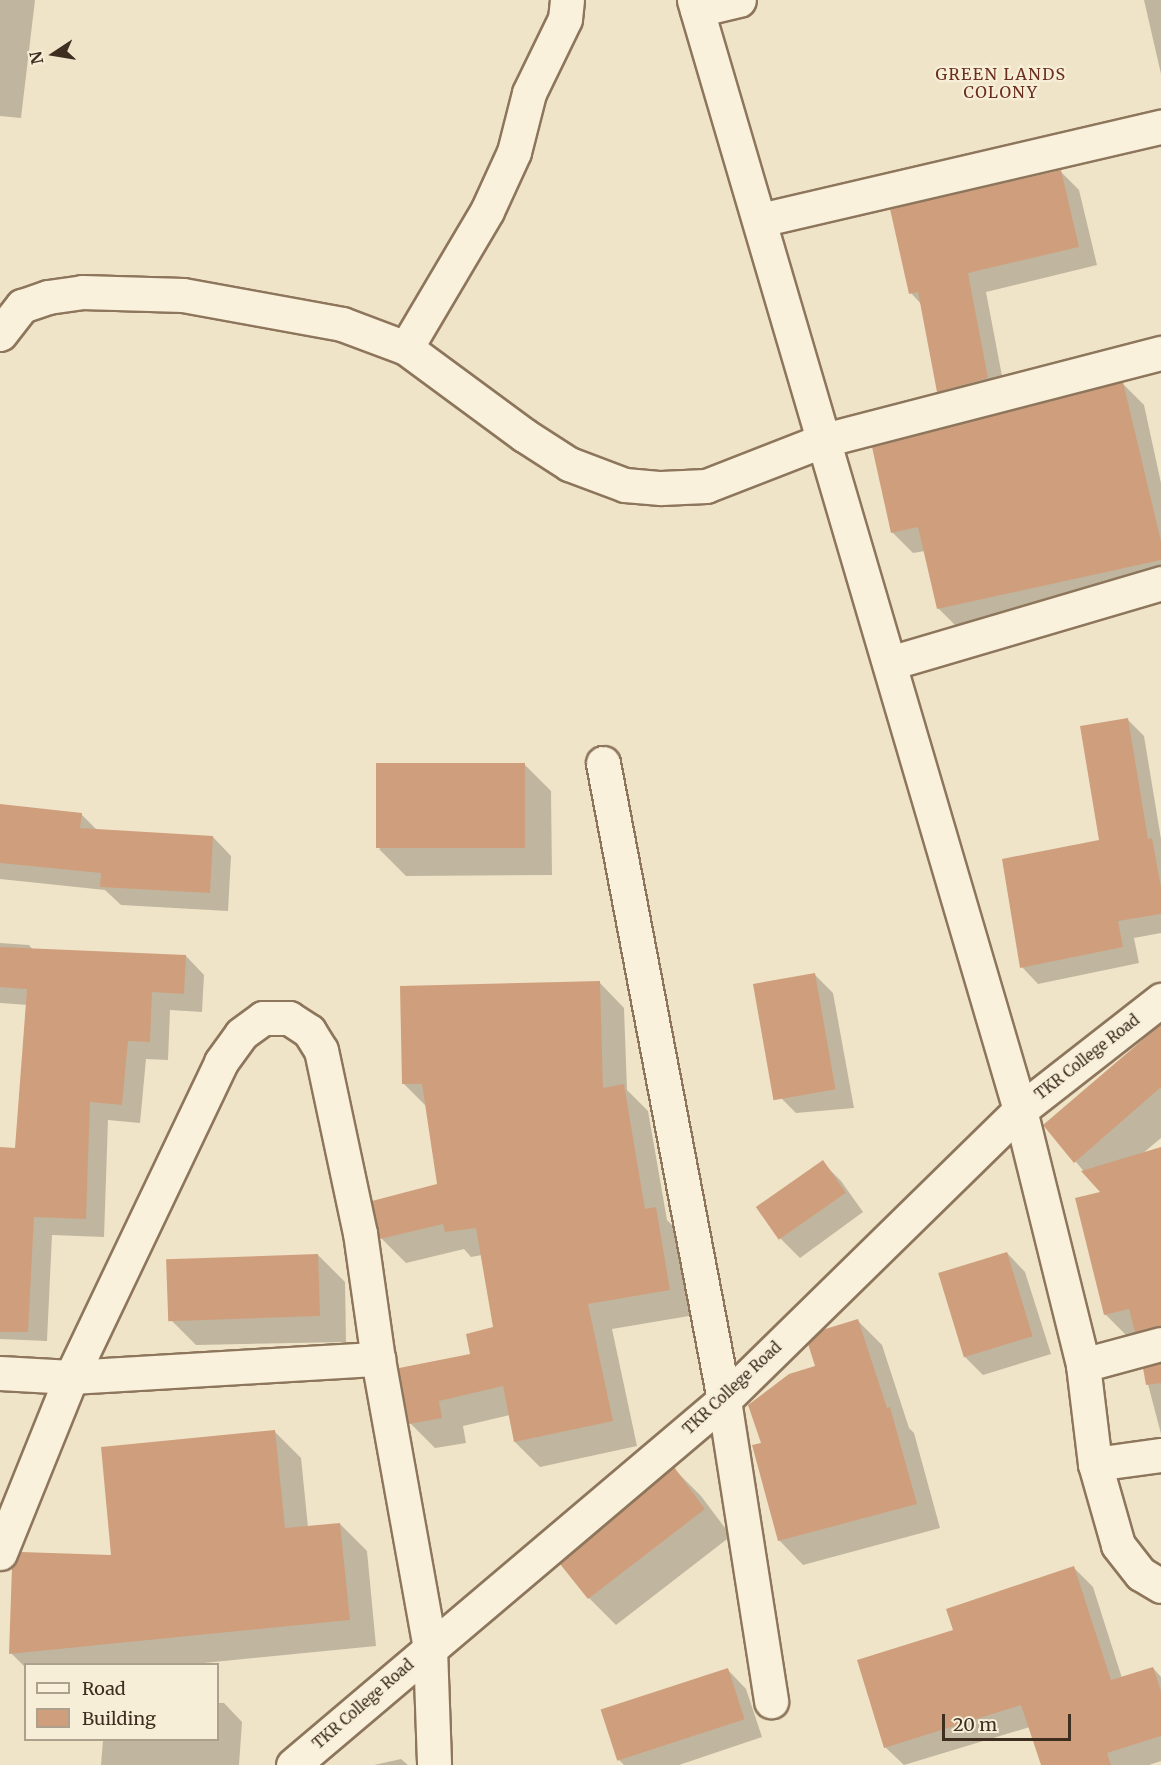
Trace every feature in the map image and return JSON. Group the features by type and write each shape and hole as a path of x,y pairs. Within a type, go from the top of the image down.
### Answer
{"street":[{"path":"406,348 487,210 514,152 530,93 544,57 565,19 567,0"},
{"path":"739,0 695,5 760,219 1020,1110 1083,1365 1095,1464 1118,1545 1141,1574 1161,1586"},
{"path":"760,219 1161,127"},
{"path":"0,334 22,306 48,297 82,292 183,295 342,324 406,348 524,435 569,464 625,485 706,486 824,440 1161,353"},
{"path":"890,663 1161,583"},
{"path":"603,763 724,1400 771,1701"},
{"name":"TKR College Road","path":"293,1765 724,1400 1020,1110 1161,1000"},
{"path":"0,1553 71,1377 221,1062 241,1034 263,1018 289,1018 309,1031 321,1050 360,1233 378,1359 430,1648 434,1765"},
{"path":"1083,1365 1161,1344"},
{"path":"0,1373 71,1377 378,1359"},
{"path":"1095,1464 1161,1455"}],"building":[{"path":"1061,170 1079,247 968,273 988,378 937,392 918,292 909,294 890,209"},
{"path":"1123,382 1161,541 1161,560 937,609 918,527 891,533 872,447"},
{"path":"1128,718 1148,839 1152,838 1161,887 1161,914 1118,921 1123,947 1020,968 1002,859 1099,840 1080,726"},
{"path":"376,763 525,763 525,848 376,848"},
{"path":"0,804 82,813 80,828 213,836 210,893 100,887 101,873 0,863"},
{"path":"0,947 186,955 184,994 152,992 150,1042 128,1041 122,1105 90,1102 86,1219 34,1217 28,1332 0,1332 0,1147 15,1148 27,989 0,987"},
{"path":"815,973 835,1089 773,1100 753,984"},
{"path":"600,981 603,1088 624,1084 645,1209 656,1207 670,1290 588,1304 613,1421 514,1442 503,1386 439,1401 442,1418 409,1424 399,1368 470,1354 466,1334 493,1327 476,1228 445,1232 443,1224 380,1239 372,1201 437,1184 422,1084 402,1084 400,986"},
{"path":"1161,1024 1161,1087 1074,1163 1043,1125"},
{"path":"1161,1147 1161,1326 1135,1332 1129,1309 1104,1315 1075,1198 1100,1192 1081,1171"},
{"path":"823,1160 846,1193 779,1240 756,1207"},
{"path":"1007,1252 1033,1336 964,1357 938,1273"},
{"path":"318,1254 320,1316 168,1321 166,1259"},
{"path":"858,1319 887,1408 890,1407 917,1504 778,1541 752,1445 761,1443 748,1405 789,1374 815,1366 808,1344 822,1330"},
{"path":"1161,1363 1161,1383 1146,1385 1143,1368"},
{"path":"275,1430 285,1528 340,1523 350,1620 9,1654 12,1567 21,1552 111,1555 101,1447"},
{"path":"674,1467 705,1509 588,1599 560,1564"},
{"path":"1074,1566 1111,1680 1153,1667 1161,1691 1161,1736 1107,1753 1111,1765 1041,1765 1021,1705 884,1748 857,1660 953,1630 946,1609"},
{"path":"728,1668 745,1719 617,1761 601,1709"}],"district":[{"name":"GREEN LANDS COLONY","path":"1001,83"}]}
